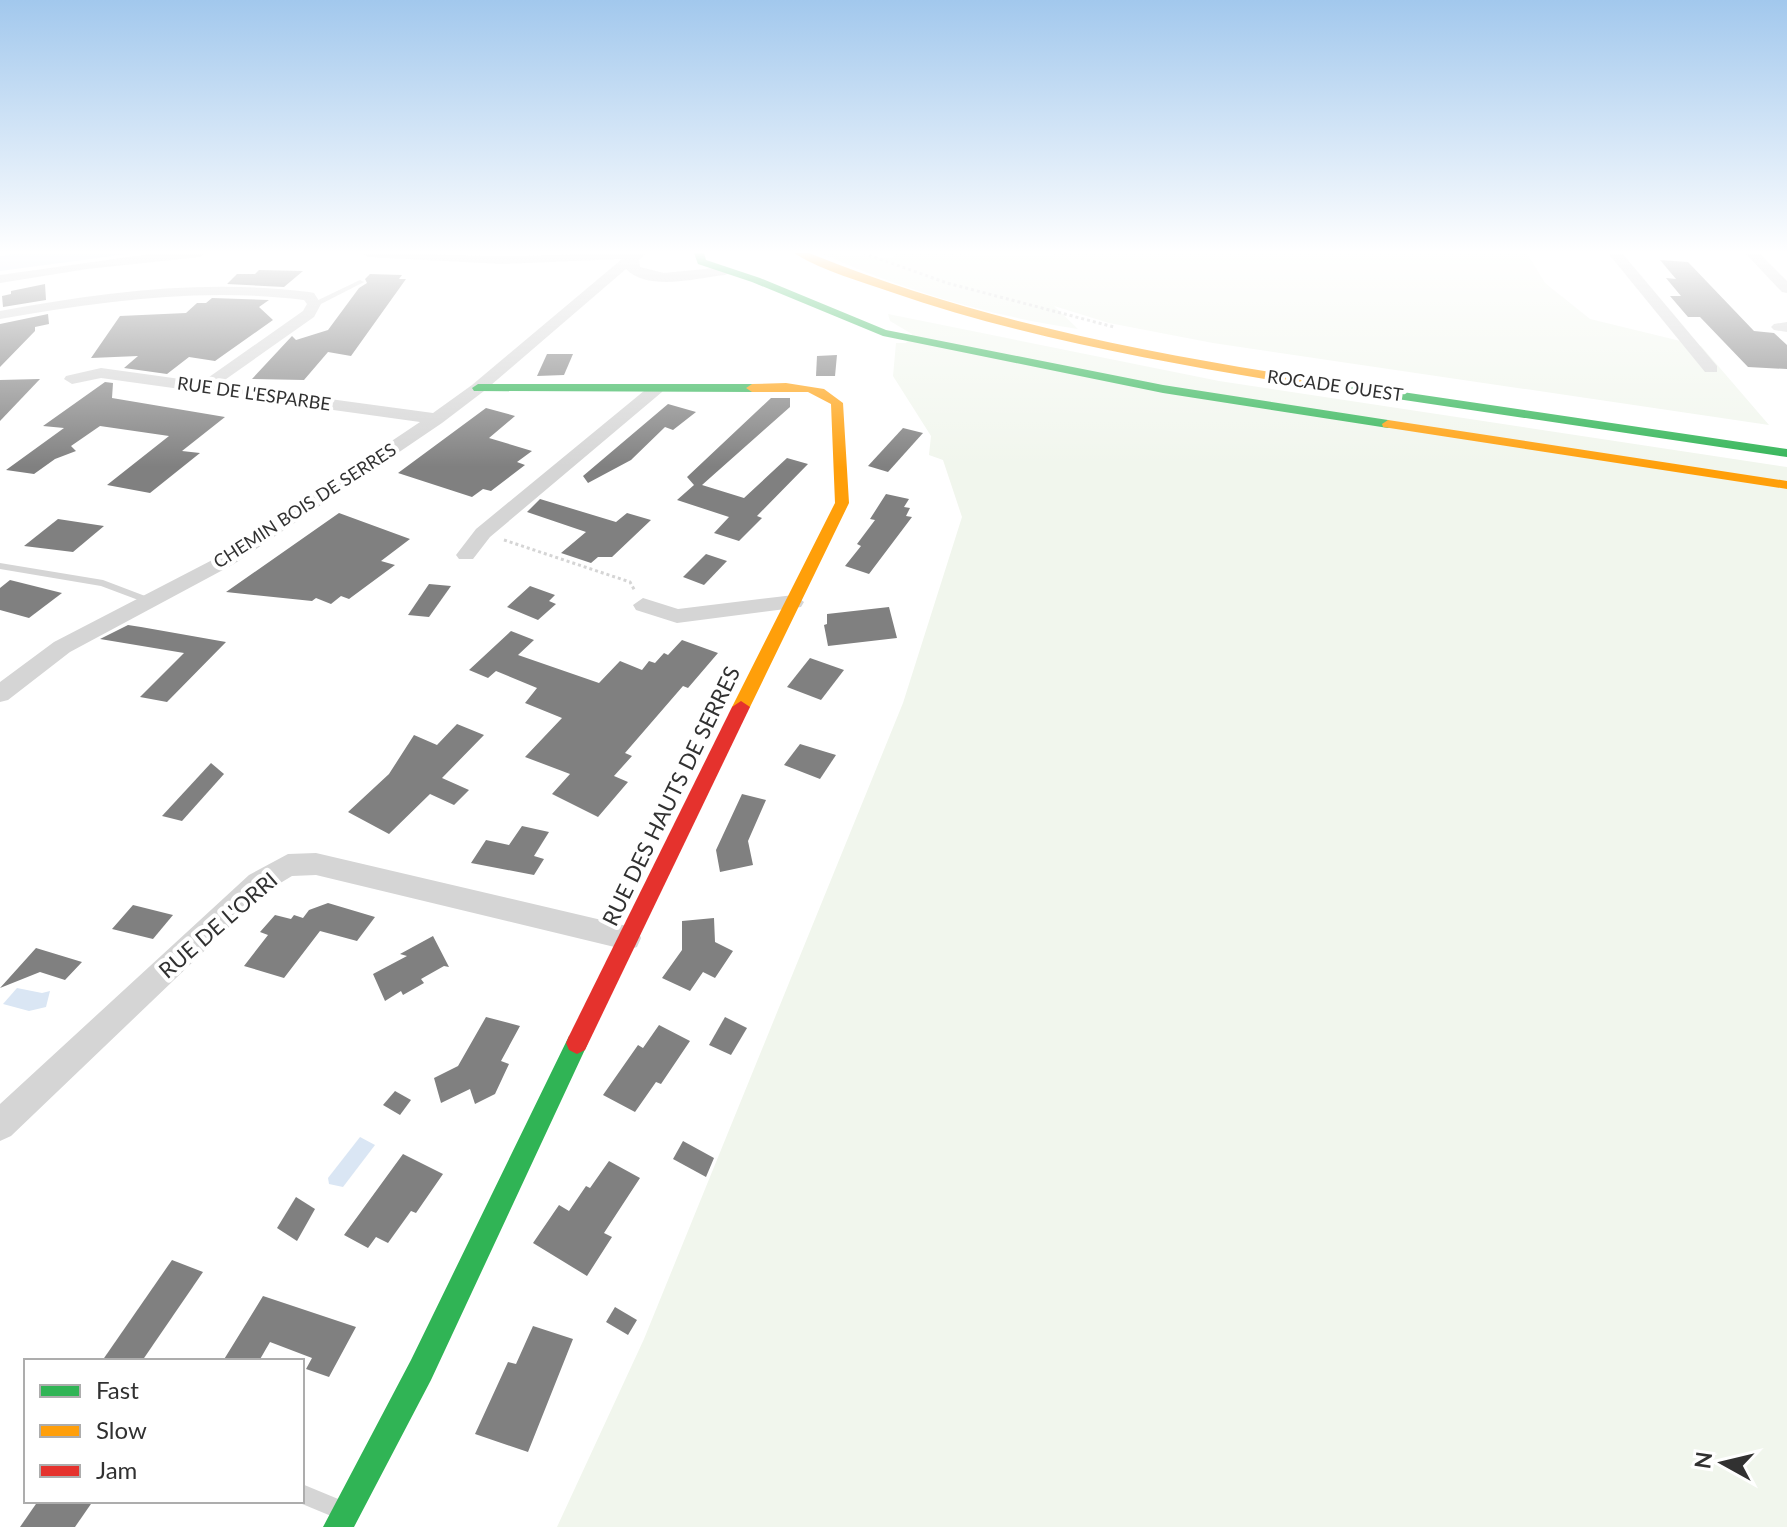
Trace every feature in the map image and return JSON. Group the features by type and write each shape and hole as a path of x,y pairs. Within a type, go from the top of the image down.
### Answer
{"street":[{"path":"205,387 294,324"},
{"name":"CHEMIN BOIS DE SERRES","path":"0,694 62,647 227,560 436,419 553,324"},
{"path":"862,324 883,333 1071,372 1787,485"},
{"name":"ROCADE OUEST","path":"1004,324 1207,367 1787,453"},
{"path":"1674,324 1711,369"},
{"name":"RUE DE L'ESPARBE","path":"72,379 101,373 436,419"},
{"name":"RUE DES HAUTS DE SERRES","path":"342,1520 421,1370 627,938 842,503 837,403 828,393 805,388 478,388"},
{"path":"466,555 483,533 656,389"},
{"path":"643,605 677,616 794,602"},
{"name":"RUE DE L'ORRI","path":"0,1125 258,883 288,865 316,864 627,938"}],"lane":[{"path":"0,566 103,583 149,601"},
{"path":"304,1495 342,1520"}],"path":[{"path":"1103,324 1125,330"},
{"path":"483,533 630,582 643,605"}],"shaded area":[{"path":"896,324 939,324 1219,381 1787,467 1787,1527 557,1527 644,1339 903,703 962,517 943,460 929,455 931,436 893,376 896,343 906,343 912,334"},
{"path":"1051,324 1073,324 1078,329"},
{"path":"1116,324 1612,324 1701,346 1769,425 1213,343"}],"water":[{"path":"17,988 42,993 50,991 46,1007 29,1011 3,1004"},
{"path":"360,1137 375,1145 343,1187 329,1184 328,1178"}],"building":[{"path":"0,324 48,324 35,327 35,331 0,367"},
{"path":"114,324 267,324 215,361 189,357 167,374 124,368 138,356 91,358"},
{"path":"332,324 374,324 351,356 328,352 304,380 252,379 292,336 296,340 328,330"},
{"path":"1707,324 1748,324 1754,331 1774,333 1787,345 1787,369 1748,367"},
{"path":"547,354 573,354 564,375 537,376"},
{"path":"837,355 835,376 816,376 817,356"},
{"path":"40,379 0,421 0,380"},
{"path":"105,382 113,383 112,398 225,417 182,451 200,453 150,493 107,485 169,436 100,426 71,446 76,451 55,459 34,474 6,470 64,428 43,426"},
{"path":"771,398 790,398 790,407 702,485 744,498 787,458 808,464 757,516 762,518 739,541 714,533 729,517 677,500 694,485 687,477"},
{"path":"668,404 696,412 673,430 665,427 631,460 588,483 583,476"},
{"path":"486,408 515,416 489,438 532,451 517,462 525,465 491,491 483,489 472,497 398,473"},
{"path":"903,428 923,433 888,472 868,466"},
{"path":"886,494 909,499 904,507 910,508 906,516 912,517 869,574 845,566 861,546 857,544 875,520 870,519"},
{"path":"540,499 616,522 627,513 651,520 612,557 598,557 591,563 561,553 586,532 527,512"},
{"path":"339,513 410,539 381,561 395,565 349,599 341,596 331,604 316,598 312,601 226,592"},
{"path":"58,519 104,526 73,552 24,546"},
{"path":"706,554 727,561 704,585 683,577"},
{"path":"10,580 62,593 29,618 0,610 0,588"},
{"path":"429,584 451,586 429,617 408,615"},
{"path":"530,586 555,595 549,601 556,604 538,620 507,607"},
{"path":"889,607 897,638 828,646 824,625 827,624 827,614"},
{"path":"128,625 226,642 167,702 140,697 184,653 100,639"},
{"path":"511,631 534,640 518,655 599,683 620,661 642,670 649,661 655,663 664,653 668,655 682,640 718,653 688,688 683,686 625,753 632,756 614,776 628,782 598,817 552,794 570,774 525,757 562,718 525,703 537,688 496,671 488,678 469,670"},
{"path":"810,658 844,670 821,700 787,687"},
{"path":"457,724 484,735 442,778 469,790 454,805 430,794 389,834 348,812 389,774 414,735 437,745"},
{"path":"800,744 836,755 820,779 784,765"},
{"path":"211,763 224,774 182,821 162,816"},
{"path":"742,794 766,800 748,841 753,865 720,872 716,850"},
{"path":"522,826 549,832 534,856 544,859 534,875 471,863 486,840 509,845"},
{"path":"328,903 375,917 357,941 320,931 284,978 244,966 268,935 260,932 275,915 303,918 309,910"},
{"path":"133,905 173,915 153,939 112,929"},
{"path":"714,918 715,942 733,951 715,978 703,972 690,991 662,978 682,950 682,921"},
{"path":"433,936 449,967 444,966 421,979 424,983 385,1001 373,974 407,956 400,954"},
{"path":"36,948 82,962 65,980 40,972 0,988"},
{"path":"486,1017 520,1026 501,1061 509,1064 495,1094 475,1104 470,1089 441,1103 434,1078 458,1066"},
{"path":"725,1017 747,1028 731,1055 709,1045"},
{"path":"659,1025 690,1041 661,1084 656,1082 635,1112 603,1095 638,1045 643,1048"},
{"path":"395,1091 411,1100 400,1115 383,1105"},
{"path":"683,1141 714,1158 706,1177 673,1159"},
{"path":"403,1154 443,1174 416,1213 411,1211 388,1243 376,1237 368,1248 344,1235"},
{"path":"609,1161 640,1178 604,1233 612,1237 587,1276 533,1243 559,1205 569,1211"},
{"path":"296,1197 315,1209 297,1241 277,1228"},
{"path":"172,1260 203,1272 143,1359 103,1359"},
{"path":"263,1296 356,1327 329,1377 306,1369 312,1358 270,1342 260,1359 224,1359"},
{"path":"615,1307 637,1320 628,1335 606,1322"},
{"path":"533,1326 573,1339 528,1452 475,1434 508,1362 516,1364"},
{"path":"37,1503 92,1503 75,1527 20,1527"}],"traffic: fast":[{"path":"862,324 883,333 1163,389 1388,424"},
{"path":"1321,384 1787,453"},
{"path":"478,388 752,388"},
{"path":"338,1527 421,1370 577,1043"}],"traffic: slow":[{"path":"1010,324 1121,350 1321,384"},
{"path":"741,707 842,503 837,403 829,396 809,389 752,388"},
{"path":"1388,424 1787,485"}],"traffic: jam":[{"path":"577,1043 741,707"}]}
